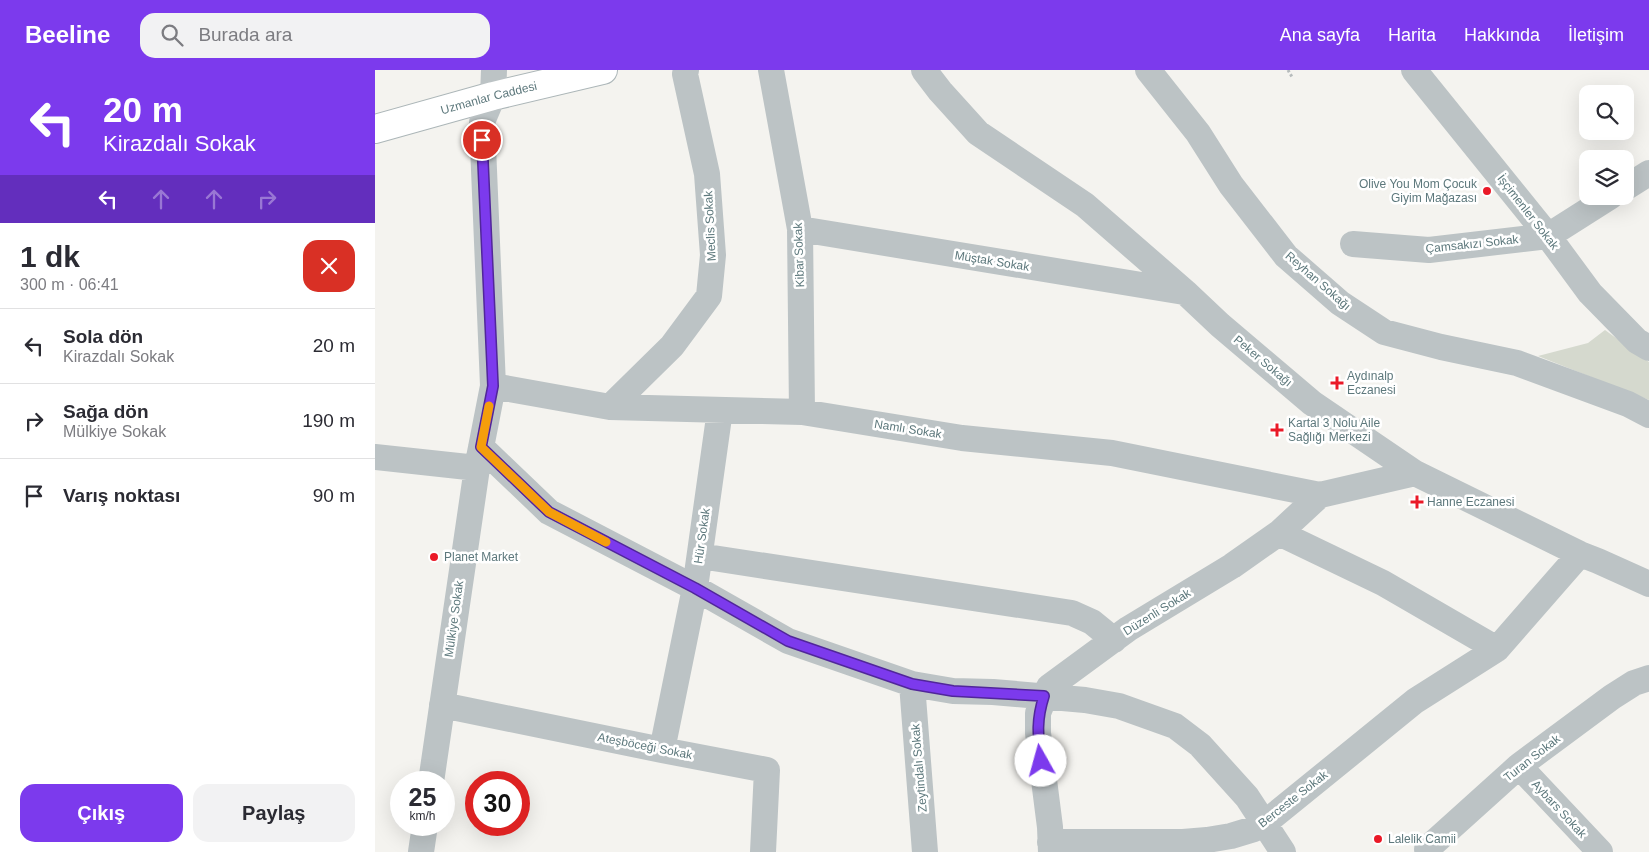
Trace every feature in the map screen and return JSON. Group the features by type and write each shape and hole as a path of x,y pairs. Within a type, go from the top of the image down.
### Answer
{"street":[{"name":"Uzmanlar Caddesi","path":"375,129 493,83 603,70"},
{"name":"Meclis Sokak","path":"610,407 672,346 709,296 713,256 707,174 685,70"},
{"name":"Kibar Sokak","path":"771,70 800,229 802,412"},
{"name":"Peker Sokağı","path":"924,70 940,92 978,133 1085,205 1220,325 1313,403 1415,473 1580,554 1598,560 1649,584"},
{"name":"Reyhan Sokağı","path":"1148,70 1198,133 1231,185 1286,256 1340,304 1384,332 1441,347 1517,363 1628,404 1649,415"},
{"name":"İşçimenler Sokak","path":"1414,70 1548,236 1589,293 1637,341 1649,348"},
{"name":"Mülkiye Sokak","path":"433,771 479,458 493,386 482,122 493,83"},
{"path":"1634,182 1649,172"},
{"name":"Çamsakızı Sokak","path":"1353,244 1429,250 1548,236 1597,205"},
{"name":"Müştak Sokak","path":"800,229 1185,292"},
{"name":"Namlı Sokak","path":"493,386 610,407 802,412 962,438 1112,453 1320,495"},
{"name":"Hür Sokak","path":"662,750 695,588 720,410"},
{"path":"375,457 479,458 549,512 695,588 788,641 912,684 953,691 1085,700 1119,706 1175,726 1200,746 1247,797 1283,852"},
{"name":"Düzenli Sokak","path":"1051,847 1038,733 1038,713 1049,687 1114,640 1232,566 1279,533 1320,495 1415,473"},
{"path":"1279,533 1383,583 1497,649"},
{"name":"Berceste Sokak","path":"1051,847 1172,847 1231,836 1254,829 1415,701 1497,649 1580,554"},
{"path":"700,556 1072,613 1093,622 1114,640"},
{"name":"Turan Sokak","path":"1430,852 1427,849 1519,766 1612,697 1634,683 1649,678"},
{"name":"Zeytindalı Sokak","path":"912,684 925,852"},
{"name":"Ateşböceği Sokak","path":"442,705 767,770 763,852"},
{"name":"Aybars Sokak","path":"1519,766 1600,852"},
{"path":"421,852 423,836"}],"path":[{"path":"1288,70 1292,77"}],"shaded area":[{"path":"1605,330 1649,362 1649,400 1538,356 1588,343"}],"slow traffic":[{"path":"489,406 481,447 549,512 606,542"}],"place":[{"name":"Olive You Mom Çocuk Giyim Mağazası","path":"1487,191"},
{"name":"Aydınalp Eczanesi","path":"1337,383"},
{"name":"Kartal 3 Nolu Aile Sağlığı Merkezi","path":"1277,430"},
{"name":"Hanne Eczanesi","path":"1417,502"},
{"name":"Planet Market","path":"434,557"},
{"name":"Lalelik Camii","path":"1378,839"}],"route":[{"path":"482,140 493,386 481,447 549,512 695,588 788,641 912,684 953,691 1044,696 1038,713 1041,761"}]}
